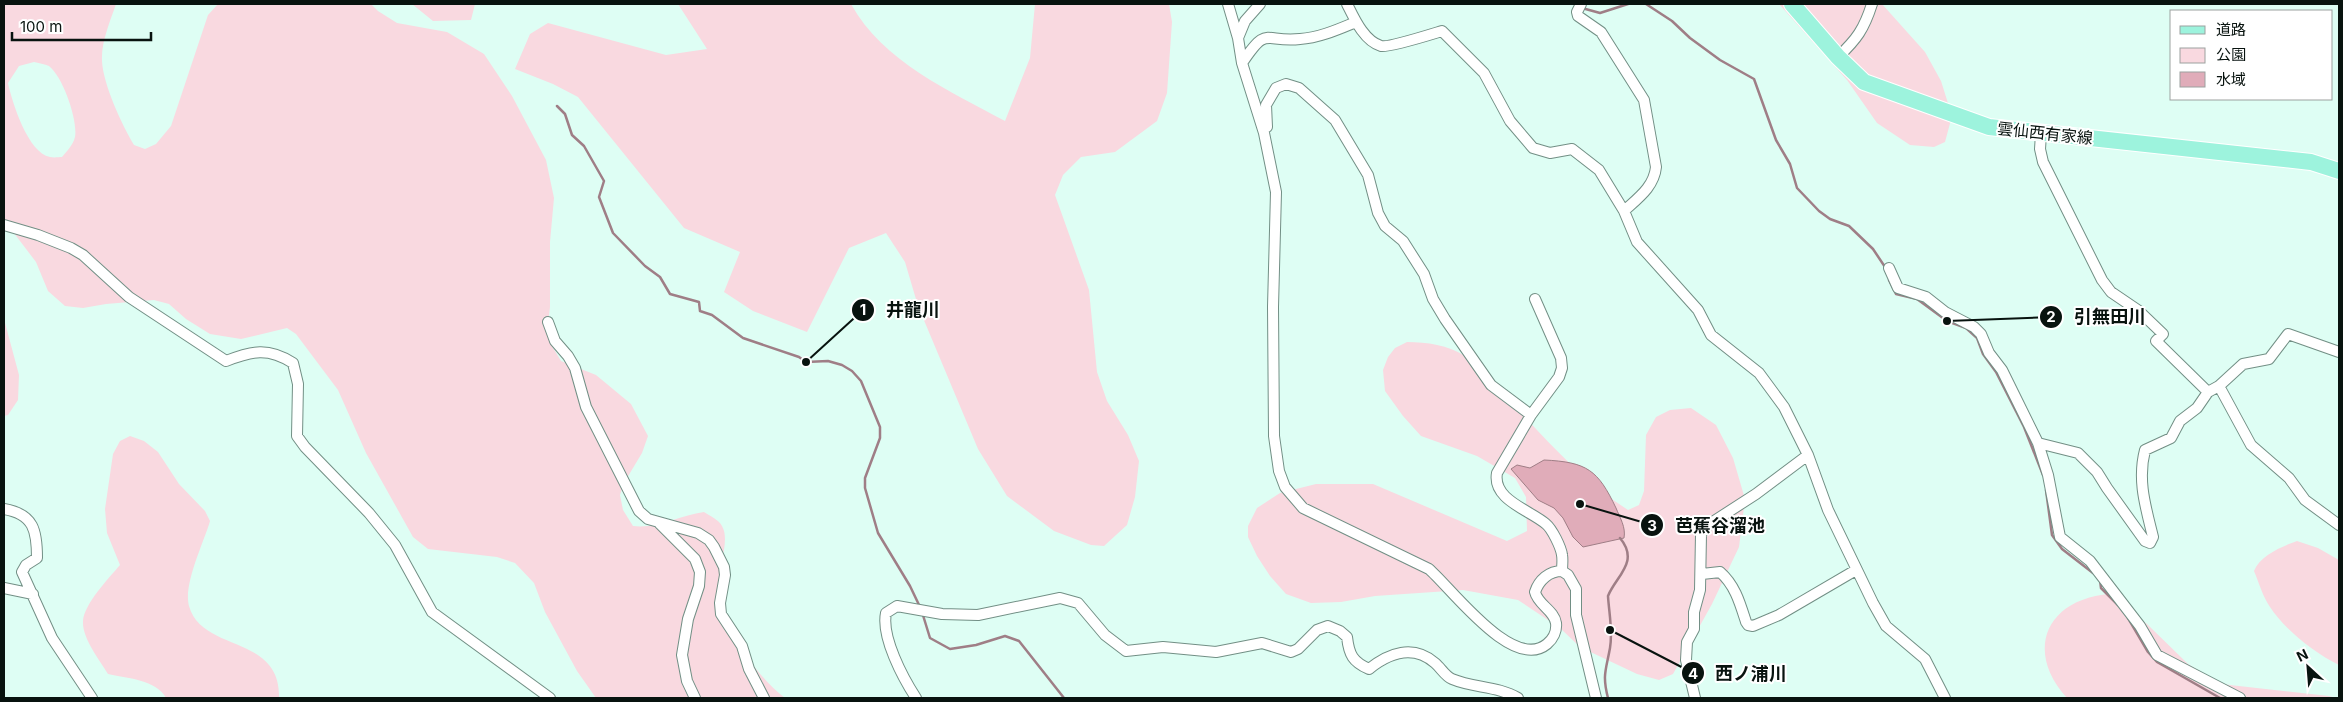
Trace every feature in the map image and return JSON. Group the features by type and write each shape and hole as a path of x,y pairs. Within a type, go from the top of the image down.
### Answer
{"main road":[{"name":"雲仙西有家線","path":"1792,4 1838,57 1864,82 1886,92 1988,127 2311,162 2339,171"}],"street":[{"path":"1228,4 1238,38 1242,63 1264,133 1276,192 1273,307 1274,436 1279,471 1285,487 1303,508 1429,569 1461,603 1490,629 1514,646 1528,650 1538,649 1546,644 1556,631 1556,624 1552,614 1540,603 1535,592 1543,579 1549,574 1562,571 1568,575 1576,589 1576,615 1596,698"},
{"path":"1238,38 1245,21 1260,4"},
{"path":"1347,4 1356,22 1373,42 1383,46 1442,31 1484,73 1510,121 1533,148 1550,152 1572,150 1582,155 1599,170 1624,212 1637,242 1698,310 1711,335 1760,373 1784,407 1808,455 1828,510 1856,570 1886,626 1925,659 1944,698"},
{"path":"1838,57 1855,40 1865,26 1872,4"},
{"path":"1579,6 1578,16 1601,32 1644,100 1656,167 1655,176 1652,184 1624,212"},
{"path":"1242,63 1255,43 1263,38 1270,36 1300,39 1356,22"},
{"path":"1264,133 1267,123 1266,106 1273,91 1286,84 1299,88 1335,120 1368,175 1381,219 1385,226 1402,241 1424,274 1433,299 1445,319 1491,385 1531,415"},
{"path":"2041,134 2043,162 2102,280 2111,292 2139,311 2163,334 2156,341 2208,392"},
{"path":"4,225 38,235 77,252 129,297 226,361 244,354 262,351 283,356 293,363 298,384 297,436 305,447 370,513 394,544 432,612 550,698"},
{"path":"1889,268 1898,288 1926,297 1945,312 1974,327 1981,334 1988,352 2002,370 2038,443 2048,475 2060,537 2090,561 2140,626 2157,654 2240,698"},
{"path":"1535,299 1561,358 1562,368 1559,377 1531,415 1497,473 1496,480 1498,486 1513,503 1548,524 1562,555 1562,571"},
{"path":"548,322 555,341 568,356 575,368 586,407 639,511 648,519 658,523 698,533 709,540 714,547 724,567 725,575 720,603 721,614 742,646 750,669 764,698"},
{"path":"2038,443 2078,453 2097,472 2145,541 2150,543 2153,537 2141,485 2145,450 2171,438 2180,421 2197,408 2208,392 2219,386 2243,364 2269,359 2288,334 2339,352"},
{"path":"2219,386 2251,445 2289,478 2305,500 2339,525"},
{"path":"1694,698 1689,680 1687,642 1694,628 1694,612 1700,590 1702,574 1700,542 1704,530 1808,455"},
{"path":"4,509 23,515 32,522 37,543 37,558 26,565 22,572 52,638 92,698"},
{"path":"658,523 695,559 700,572 699,586 688,619 682,655 687,681 695,698"},
{"path":"1702,574 1720,572 1727,578 1737,595 1748,626 1753,626 1779,615 1856,570"},
{"path":"4,588 33,594"},
{"path":"916,698 906,682 887,635 884,621 886,613 897,606 942,614 978,615 1060,598 1078,603 1105,635 1126,651 1163,647 1216,652 1262,643 1291,652 1298,649 1317,630 1328,626 1340,631 1347,637 1348,652 1355,663 1369,669 1382,659 1398,652 1423,655 1434,662 1450,678 1508,692 1518,698"}],"green space":[{"path":"4,4 116,4 103,47 103,70 114,104 129,137 134,145 145,149 156,144 171,126 208,15 218,4 371,4 378,11 397,23 447,32 484,54 512,96 546,160 554,198 550,242 550,307 547,333 552,346 561,361 596,375 631,404 648,436 642,453 624,483 620,495 623,510 633,526 651,526 704,512 721,524 725,541 718,591 724,614 745,654 764,678 785,698 596,698 577,671 545,612 534,583 515,563 497,557 428,549 413,537 366,453 338,390 296,334 287,328 241,339 210,334 186,319 169,304 154,300 83,308 65,306 48,291 36,262 4,220","holes":["34,62 49,66 54,72 64,89 72,110 75,137 62,157 50,157 42,153 35,146 22,126 10,91 8,83 19,66"]},
{"path":"412,4 475,4 471,20 433,21"},
{"path":"678,4 851,4 881,43 899,59 941,86 1005,121 1030,58 1035,4 1169,4 1172,22 1167,93 1157,121 1115,152 1081,157 1063,175 1055,195 1089,290 1097,372 1107,401 1128,435 1139,461 1135,497 1127,525 1104,546 1091,545 1054,531 1007,496 978,449 918,306 905,262 886,233 849,248 807,332 753,311 724,292 740,252 684,228 578,97 553,84 515,69 530,34 548,23 666,55 707,49"},
{"path":"1779,4 1882,4 1925,52 1941,81 1952,116 1945,142 1934,147 1910,145 1877,123 1847,80"},
{"path":"4,319 19,375 18,400 8,415 4,416"},
{"path":"1407,342 1444,347 1458,352 1472,361 1488,375 1560,454 1600,490 1628,510 1639,505 1644,491 1646,435 1656,417 1670,410 1691,408 1716,425 1733,458 1745,499 1739,547 1712,604 1673,674 1659,680 1637,674 1580,647 1560,628 1518,600 1463,590 1375,596 1341,602 1311,603 1286,594 1270,576 1248,537 1248,526 1257,508 1280,493 1316,484 1373,484 1507,541 1527,531 1526,497 1515,478 1477,456 1421,436 1403,416 1385,391 1383,370 1388,357 1395,348"},
{"path":"130,436 144,441 158,452 179,484 205,511 210,521 191,575 189,587 189,606 197,621 209,631 255,653 268,663 276,678 279,698 166,698 156,687 108,674 92,648 83,628 84,614 98,591 120,565 107,533 105,509 113,454 120,441"},
{"path":"2297,541 2318,548 2339,560 2339,665 2311,647 2276,616 2263,594 2254,571 2261,560 2279,548"},
{"path":"2110,594 2147,624 2188,664 2221,684 2336,698 2067,698 2054,680 2047,663 2045,646 2048,630 2057,617 2070,606 2088,598"}],"water":[{"path":"1544,460 1581,466 1597,477 1610,495 1616,508 1623,526 1624,538 1583,547 1573,537 1563,518 1554,508 1538,500 1511,469 1517,465 1530,468"}],"waterway":[{"path":"1582,8 1600,13 1628,4"},
{"path":"1646,4 1672,21 1690,38 1720,60 1754,79 1776,140 1790,164 1797,188 1819,211 1830,219 1849,226 1873,249 1885,267"},
{"path":"557,106 565,114 572,135 584,146 604,181 599,197 613,233 645,266 660,277 670,294 699,302 700,311 712,315 743,338 799,357 806,362 828,361 842,365 852,371 861,381 880,427 880,438 865,478 865,488 878,533 910,586 920,607"},
{"path":"1889,280 1896,294 1917,299 1947,321 1966,328 1977,338 1983,354 1996,372 2024,427 2043,475"},
{"path":"2046,490 2052,535 2062,549 2093,573"},
{"path":"1608,698 1605,678 1611,635 1608,596 1627,562 1628,554 1620,538"},
{"path":"2100,580 2101,588 2118,605"},
{"path":"922,612 930,638 950,649 976,645 1005,636 1019,641 1064,698"},
{"path":"2128,618 2148,652 2157,662 2220,698"}],"place":[{"name":"引無田川","path":"1947,321"},
{"name":"井龍川","path":"806,362"},
{"name":"芭蕉谷溜池","path":"1580,504"},
{"name":"西ノ浦川","path":"1610,630"}]}
